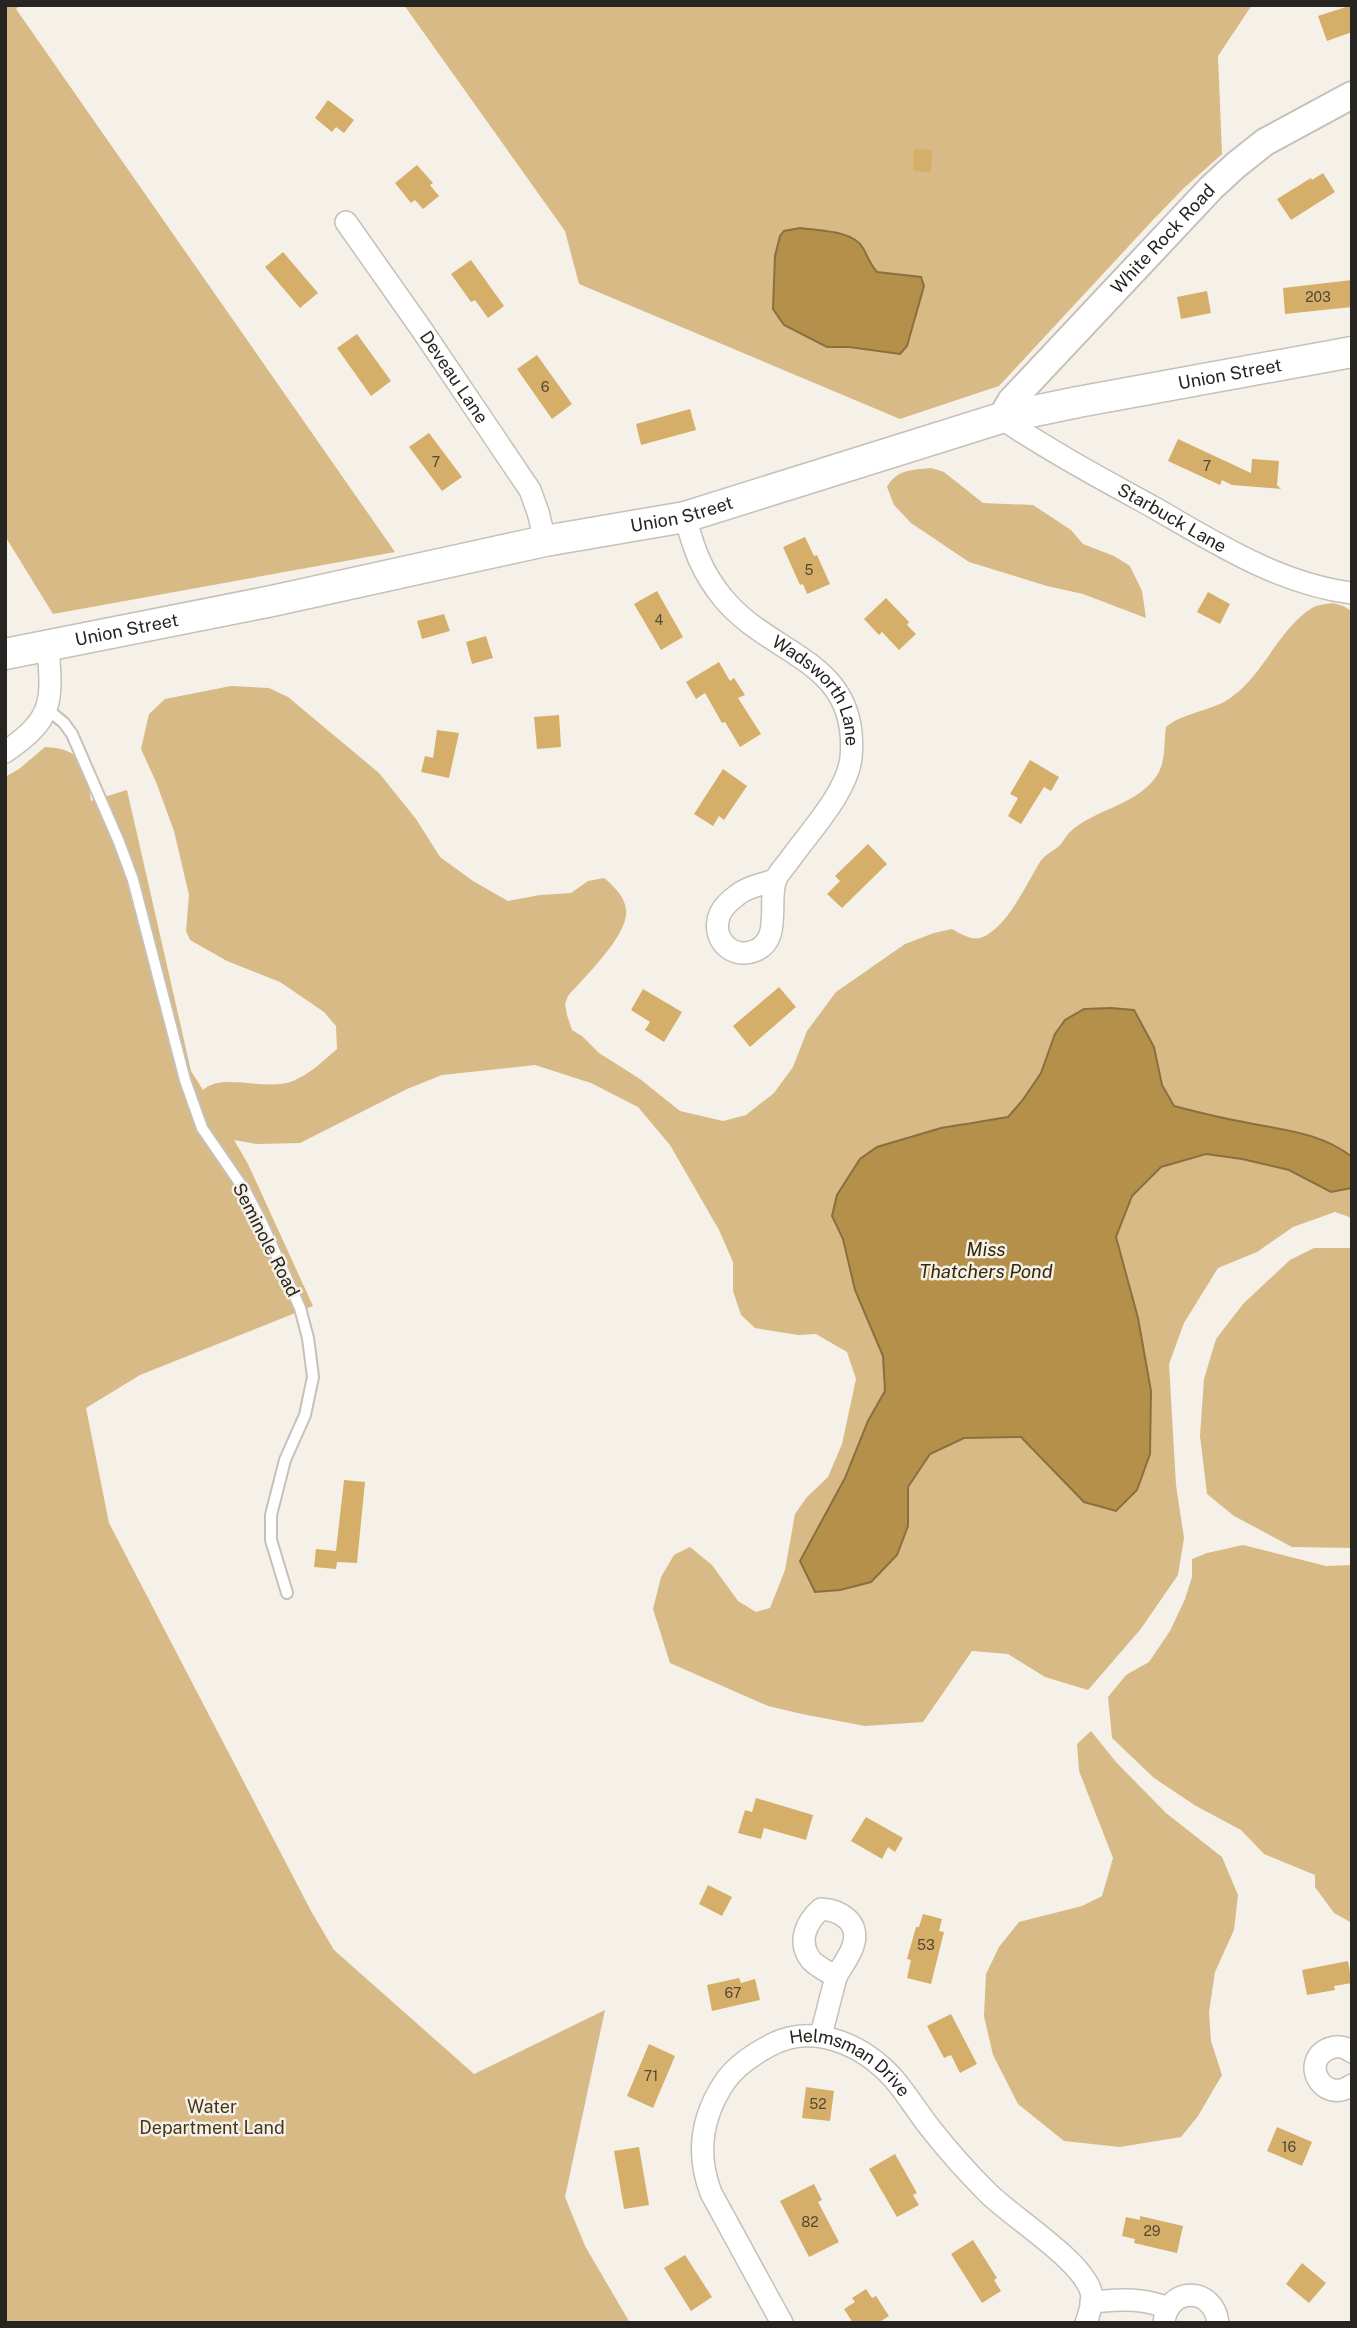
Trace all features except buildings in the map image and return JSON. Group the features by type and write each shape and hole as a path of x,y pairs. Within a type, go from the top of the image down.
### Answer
{"main road":[{"name":"Union Street","path":"5,654 272,601 545,541 685,517 1002,418 1352,352"}],"street":[{"name":"White Rock Road","path":"1002,418 1011,401 1211,188 1265,142 1352,95"},
{"name":"Deveau Lane","path":"346,222 530,490 545,541"},
{"name":"Starbuck Lane","path":"1002,418 1222,547 1279,574 1322,589 1352,593"},
{"name":"Wadsworth Lane","path":"685,517 696,556 724,599 767,635 825,676 838,692 847,712 851,759 845,781 775,880"},
{"path":"5,752 37,725 47,709 51,690 48,646"},
{"path":"821,2035 836,1977"},
{"name":"Helmsman Drive","path":"782,2323 711,2193 704,2175 701,2154 707,2114 726,2080 739,2066 778,2041 793,2036 821,2035 838,2041 870,2058 893,2078 932,2130 989,2194 1072,2263 1092,2293 1091,2302"},
{"path":"1352,2052 1342,2047 1327,2049 1319,2055 1315,2070 1317,2079 1326,2088 1340,2091 1352,2085"},
{"path":"1086,2323 1091,2302 1139,2299 1150,2301 1166,2315 1182,2296 1200,2297 1214,2307 1218,2323"}],"lane":[{"name":"Seminole Road","path":"47,709 64,723 72,734 119,842 133,880 185,1080 202,1128 246,1192 300,1308 308,1338 313,1377 305,1415 285,1460 271,1515 271,1541 287,1593"}],"green space":[{"path":"5,5 20,5 16,9 395,552 53,614 5,536"},
{"path":"404,5 1252,5 1218,56 1222,154 1152,221 999,386 900,419 579,284 565,231"},
{"path":"931,468 944,472 983,503 1033,505 1071,530 1083,544 1114,556 1130,566 1142,591 1146,618 1083,594 969,562 911,523 894,505 887,487 900,474"},
{"name":"Water Department Land","path":"1333,603 1352,611 1352,1157 1314,1137 1174,1106 1162,1085 1153,1047 1084,1009 1065,1020 1055,1034 1041,1073 1008,1117 969,1122 910,1136 860,1159 837,1195 832,1216 843,1239 855,1290 884,1356 885,1391 868,1421 845,1478 800,1561 816,1592 908,1526 908,1487 930,1454 964,1438 1021,1437 1084,1502 1116,1511 1138,1318 1116,1237 1132,1196 1161,1167 1206,1154 1289,1170 1331,1192 1352,1188 1352,1218 1335,1212 1293,1227 1257,1252 1218,1268 1184,1323 1169,1364 1176,1485 1184,1538 1178,1575 1140,1630 1088,1690 1045,1677 1008,1654 972,1651 923,1722 865,1726 768,1706 670,1663 653,1609 661,1577 674,1555 690,1547 712,1565 738,1601 756,1612 770,1608 785,1570 795,1514 807,1497 828,1477 842,1444 856,1379 847,1352 816,1334 798,1335 755,1328 741,1315 733,1291 733,1262 719,1230 670,1145 638,1107 591,1083 535,1065 442,1075 407,1089 300,1143 256,1144 234,1140 248,1164 313,1306 140,1375 86,1408 109,1523 311,1911 334,1950 474,2074 605,2010 565,2197 585,2246 630,2323 5,2323 5,777 45,747 58,748 68,751 81,762 88,778 91,801 127,790 191,1071 203,1090 222,1083 270,1085 293,1081 311,1071 337,1049 336,1026 324,1012 280,982 227,961 190,940 186,931 189,895 174,831 141,749 149,714 165,699 231,686 269,688 288,697 379,773 416,819 440,857 473,881 508,901 571,893 588,881 604,878 611,884 623,900 625,919 613,943 568,996 565,1004 572,1030 599,1053 640,1079 680,1111 723,1121 746,1115 774,1093 793,1067 807,1031 836,992 905,944 952,929 978,938 996,929 1010,912 1042,859 1060,845 1069,833 1090,818 1133,797 1152,782 1164,756 1166,727 1233,696 1254,675 1300,617 1314,607"},
{"path":"1314,1248 1352,1250 1352,1548 1292,1547 1234,1516 1207,1494 1200,1436 1204,1379 1216,1339 1243,1304 1290,1260"},
{"path":"1243,1545 1326,1566 1352,1565 1352,1923 1334,1913 1315,1887 1315,1875 1264,1854 1241,1830 1196,1806 1154,1778 1112,1738 1108,1697 1126,1675 1149,1662 1170,1631 1192,1577 1192,1559"},
{"path":"1091,1731 1116,1762 1166,1813 1222,1857 1238,1895 1234,1930 1215,1972 1209,2012 1211,2041 1222,2075 1198,2116 1181,2137 1120,2147 1064,2141 1018,2104 993,2055 984,2016 986,1974 999,1947 1019,1922 1082,1906 1102,1896 1113,1858 1079,1771 1077,1744"}],"water":[{"path":"800,228 835,232 852,238 863,248 877,272 921,277 924,286 907,346 900,354 827,347 784,325 773,309 775,256 784,231"},
{"name":"Miss Thatchers Pond","path":"1084,1009 1134,1010 1154,1047 1162,1085 1174,1106 1300,1133 1327,1142 1352,1157 1352,1188 1331,1192 1289,1170 1206,1154 1161,1167 1132,1196 1116,1237 1138,1318 1151,1391 1150,1454 1137,1490 1116,1511 1084,1502 1021,1437 964,1438 930,1454 908,1487 908,1526 897,1555 871,1582 840,1590 815,1592 800,1561 845,1478 868,1421 885,1391 883,1356 855,1290 843,1239 832,1216 837,1195 860,1159 877,1147 941,1128 1008,1117 1041,1073 1055,1034 1065,1020"}]}
